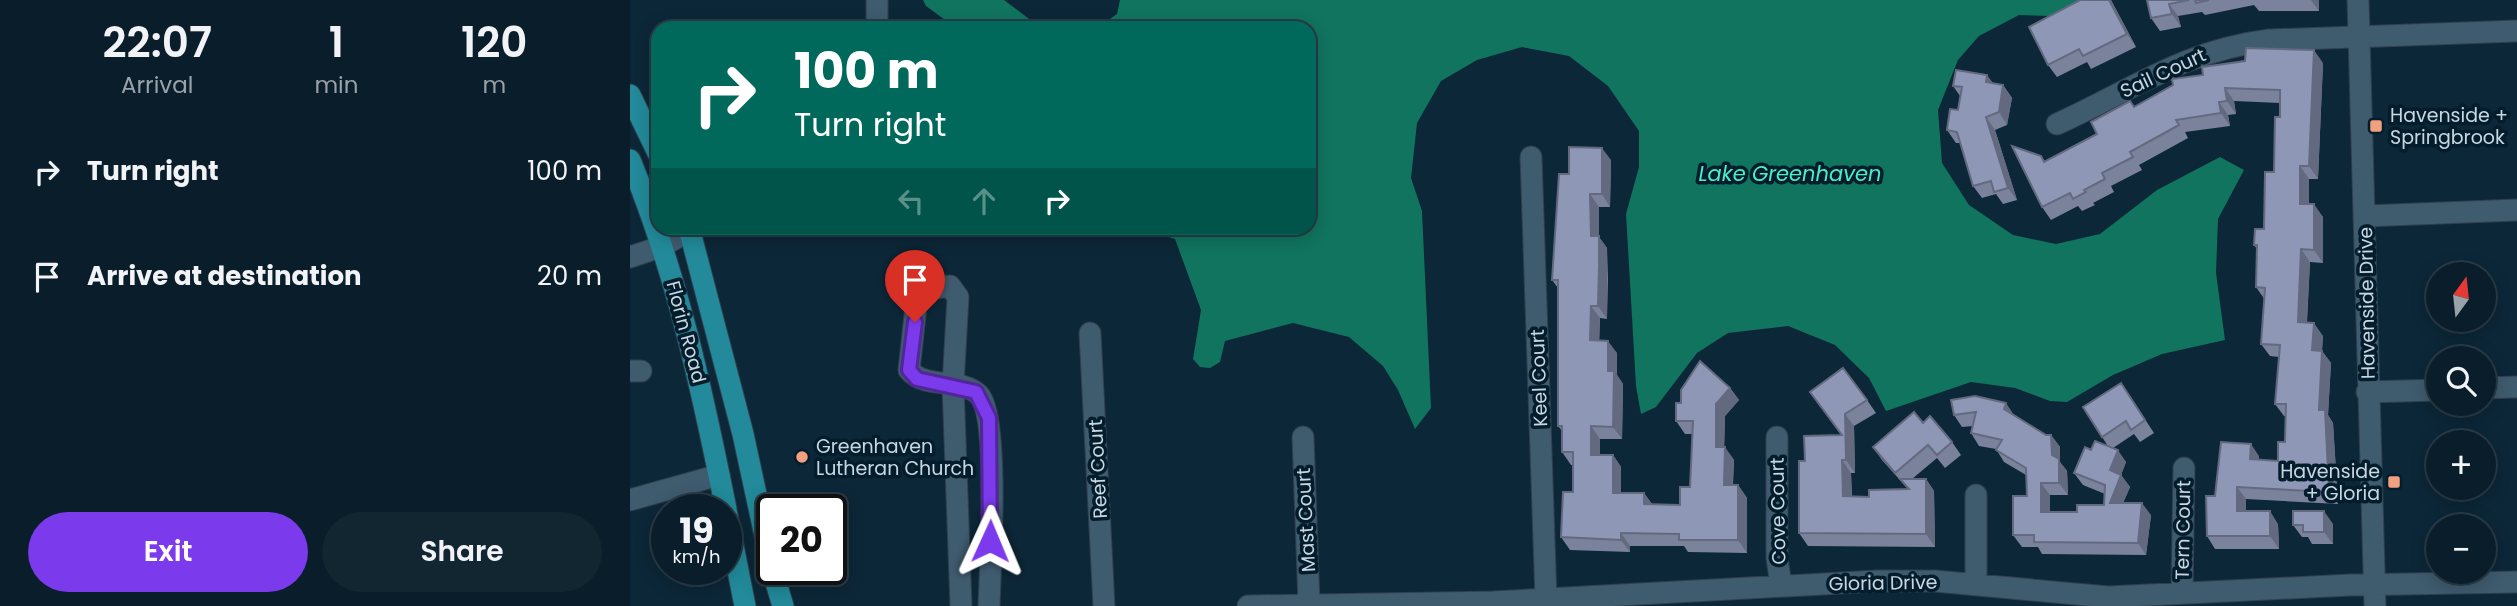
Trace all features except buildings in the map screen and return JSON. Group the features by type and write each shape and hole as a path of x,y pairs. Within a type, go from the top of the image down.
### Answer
{"main road":[{"path":"630,95 651,138"},
{"name":"Florin Road","path":"630,160 651,215"},
{"name":"Florin Road","path":"659,235 694,355 723,494"},
{"name":"Florin Road","path":"693,235 756,494"},
{"name":"Florin Road","path":"741,585 745,606"},
{"name":"Florin Road","path":"777,585 783,606"}],"street":[{"path":"877,0 877,21"},
{"name":"Havenside Drive","path":"2358,0 2366,216 2367,392 2374,595"},
{"name":"Sail Court","path":"2057,124 2203,53 2269,40 2517,31"},
{"name":"Keel Court","path":"1531,157 1546,599"},
{"path":"2366,216 2517,210"},
{"path":"630,257 663,246 680,235"},
{"name":"Reef Court","path":"1090,333 1104,606"},
{"path":"961,606 953,385 976,392 989,418 989,606"},
{"path":"2496,388 2517,387"},
{"path":"2367,392 2426,390"},
{"name":"Mast Court","path":"1303,437 1308,603"},
{"name":"Cove Court","path":"1777,437 1777,558 1781,585"},
{"name":"Tern Court","path":"2182,592 2184,468"},
{"path":"630,500 719,475"},
{"path":"1976,495 1976,584"},
{"path":"959,561 990,562"},
{"name":"Gloria Drive","path":"1248,606 1308,603 1493,604 1781,585 1912,581 1976,584 2057,595 2108,597 2182,592 2374,595 2517,582"}],"water":[{"path":"923,0 1004,0 1032,21 946,21 926,6"},
{"name":"Lake Greenhaven","path":"1120,0 2080,0 2051,16 2019,15 1979,36 1958,60 1938,110 1942,163 1969,205 2013,235 2056,244 2100,234 2157,190 2220,157 2244,170 2218,219 2216,273 2225,340 2162,354 2113,375 2067,402 2050,401 2015,388 1971,382 1886,411 1869,378 1835,345 1788,326 1728,333 1697,353 1656,407 1641,414 1636,386 1626,214 1639,167 1639,131 1608,86 1569,56 1522,47 1477,60 1441,81 1417,123 1411,178 1422,211 1431,408 1415,429 1398,390 1383,366 1349,337 1293,323 1225,341 1220,362 1210,368 1200,367 1193,359 1201,310 1175,239 1162,235 1316,235 1316,21 1107,21 1117,14"}],"place":[{"name":"Havenside + Springbrook","path":"2376,126"},
{"name":"Greenhaven Lutheran Church","path":"802,457"},
{"name":"Havenside + Gloria","path":"2394,482"}],"route":[{"path":"915,322 909,370 917,379 976,392 985,405 989,418 990,541"}]}
